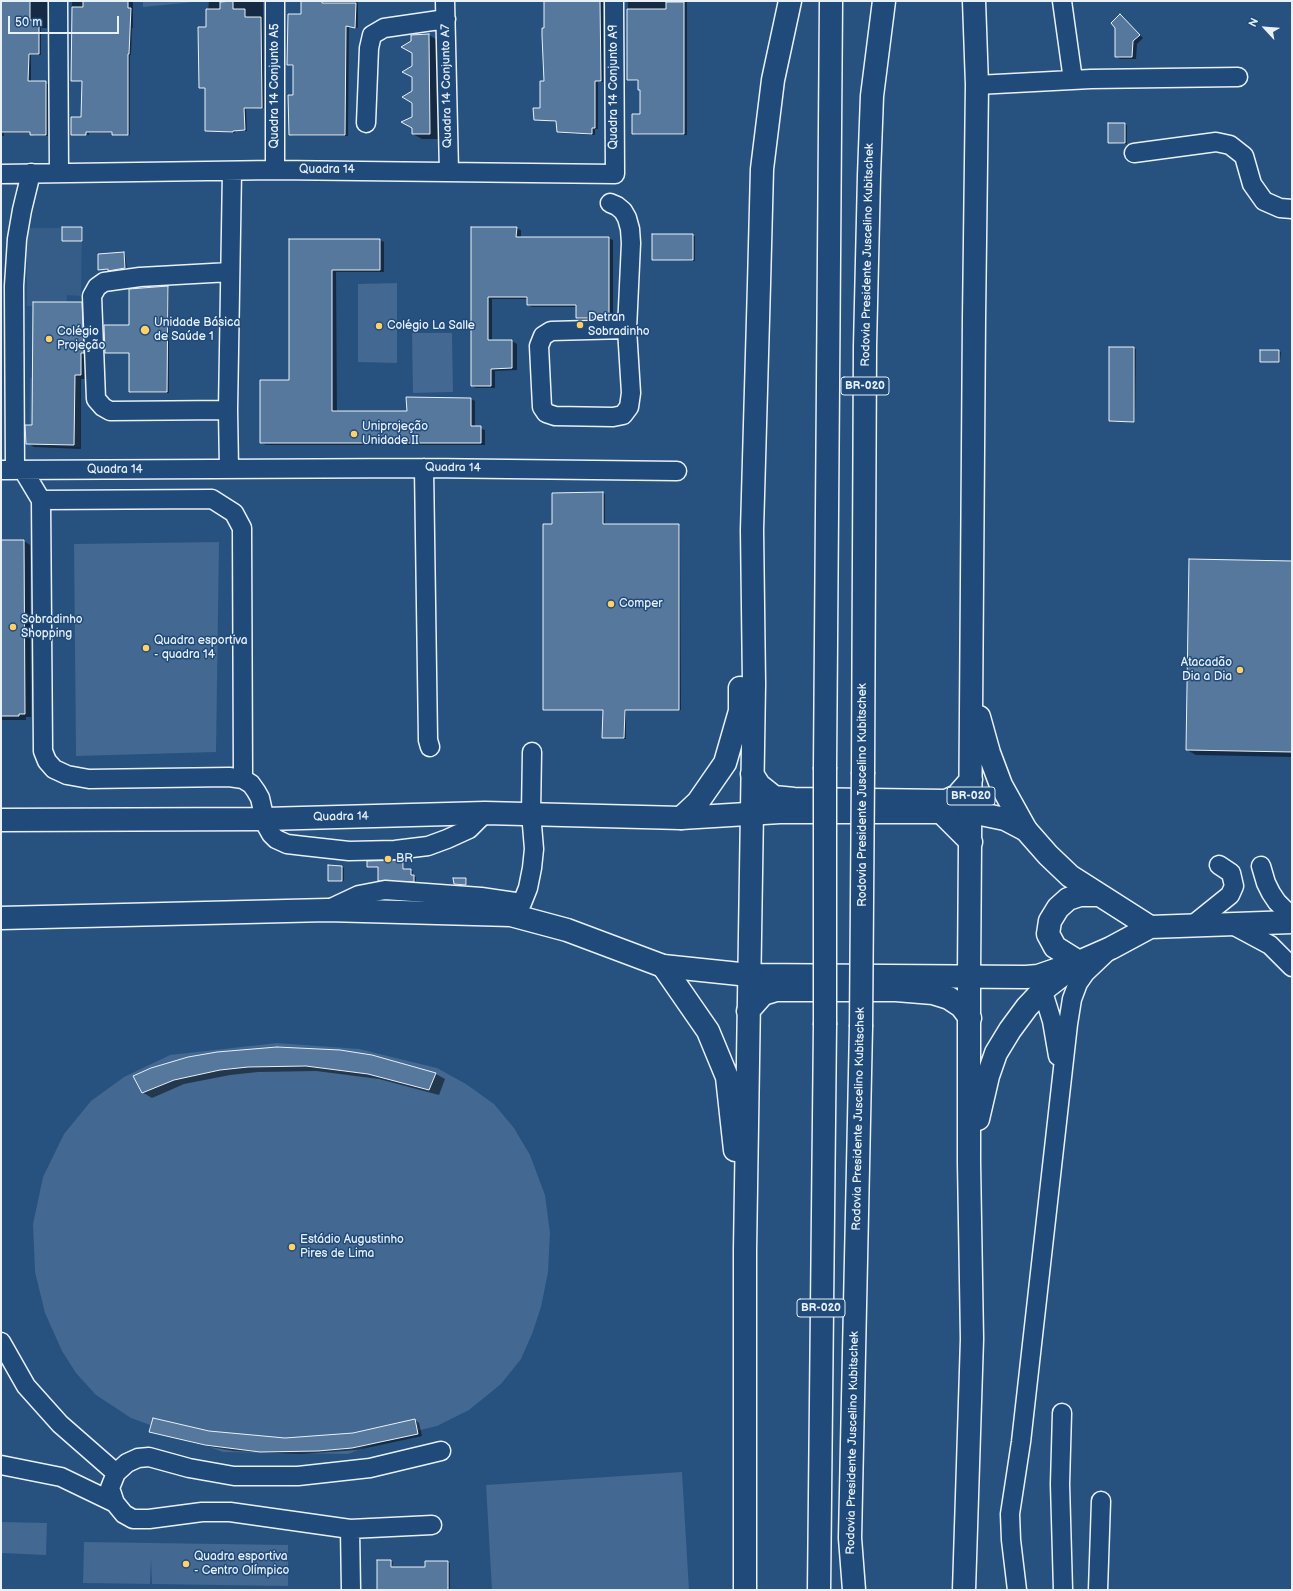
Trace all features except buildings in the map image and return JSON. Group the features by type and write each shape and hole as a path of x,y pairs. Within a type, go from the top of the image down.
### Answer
{"main road":[{"path":"745,1590 745,1250 754,604 752,530 762,169 773,80 790,1"},
{"name":"BR-020","path":"819,1590 831,1"},
{"name":"Rodovia Presidente Juscelino Kubitschek","path":"854,1590 850,1538 861,1027 865,354 872,96 884,1"},
{"name":"BR-020","path":"964,1590 972,1339 969,1163 969,975 974,326 978,85 974,1"},
{"path":"680,818 698,802 724,763 740,711 742,604 752,530"},
{"path":"972,689 989,753 1001,785 1026,830 1048,855 1070,876 1099,896 1120,905 1150,927"},
{"path":"752,774 759,785 774,797 794,799 946,801 957,796 971,780"},
{"path":"941,812 971,842"},
{"name":"Quadra 14","path":"1,820 265,818 485,813 680,818 752,813 971,812 1005,819 1026,830"},
{"path":"1079,962 1055,947 1048,934 1050,921 1058,908 1068,899 1080,895 1099,896"},
{"path":"1,918 327,910 516,909 663,966 749,975 969,975 1040,983"},
{"path":"969,1163 988,1076 996,1053 1010,1030 1027,1007 1040,983 1150,927 1194,924 1292,922"},
{"path":"663,966 676,988 708,1031 727,1077 745,1250"},
{"path":"748,1011 763,994 776,990 896,990 933,993 949,998 961,1006 970,1018"}],"street":[{"path":"58,1 58,173"},
{"name":"Quadra 14 Conjunto A5","path":"275,1 275,170"},
{"name":"Quadra 14 Conjunto A7","path":"446,1 449,171"},
{"name":"Quadra 14 Conjunto A9","path":"614,1 614,174"},
{"path":"1062,1 1073,80"},
{"path":"366,124 369,48 372,35 384,28 446,19"},
{"path":"978,85 1073,80 1238,77"},
{"path":"1134,153 1216,142 1230,145 1244,156 1252,184 1264,201 1280,208 1292,209"},
{"name":"Quadra 14","path":"1,174 275,170 614,174"},
{"path":"229,469 228,410 232,171"},
{"path":"31,173 17,239 8,350 13,470 42,500 42,730 43,751 47,761 54,769 67,775 89,779 229,777 243,779 251,784 256,791 271,834 276,839 287,844 349,851 387,850 428,846 447,839 469,828 485,813"},
{"path":"610,203 623,211 630,229 631,243 627,329 631,393 629,407 624,415 613,417 555,416 546,413 542,407 539,346 543,336 551,331 627,329"},
{"path":"228,410 110,411 103,407 96,399 92,296 96,287 104,282 140,277 230,272"},
{"path":"424,468 428,740 430,747"},
{"name":"Quadra 14","path":"13,470 424,468 677,472"},
{"path":"42,500 212,499 234,513 242,528 243,779"},
{"path":"516,909 528,888 534,849 531,813 532,752"},
{"path":"1194,924 1230,895 1234,886 1231,873 1219,865"},
{"path":"1261,866 1266,883 1271,893 1277,902 1292,917"},
{"path":"1229,923 1270,945 1292,967"},
{"path":"1017,1590 1011,1540 1010,1514 1021,1442 1070,1011 1078,983 1111,948"},
{"path":"1040,983 1052,1021 1062,1077"},
{"path":"1,1342 26,1386 55,1419 116,1473"},
{"path":"1062,1413 1060,1484 1063,1590"},
{"path":"114,1503 110,1488 116,1473 127,1463 138,1458 149,1458 190,1468 234,1476 298,1476 370,1468 441,1451"},
{"path":"1,1465 61,1477 114,1503 124,1514 133,1518 149,1519 202,1512 230,1512 350,1529 432,1525"},
{"path":"1098,1590 1102,1500"},
{"path":"350,1529 352,1590"}],"shaded area":[{"path":"143,1 194,1 194,2 143,7"},
{"path":"27,228 82,228 81,296 67,295 63,378 80,377 80,447 29,446 30,378 34,378 56,306 27,306"},
{"path":"397,283 397,363 358,362 358,284"},
{"path":"412,333 452,333 453,392 413,393"},
{"name":"Quadra esportiva - quadra 14","path":"219,542 216,752 76,756 74,544"},
{"name":"Estádio Augustinho Pires de Lima","path":"277,1043 359,1049 437,1068 466,1084 494,1104 514,1128 530,1155 545,1195 550,1233 548,1272 541,1307 532,1334 521,1359 501,1384 469,1410 437,1426 396,1436 348,1454 223,1452 131,1418 96,1395 76,1373 62,1351 45,1313 35,1272 33,1224 43,1177 64,1134 91,1101 124,1077 170,1055"},
{"path":"682,1472 689,1590 492,1590 486,1485"},
{"path":"1,1522 47,1523 46,1555 1,1553"},
{"path":"84,1542 288,1545 288,1586 152,1584 151,1559 150,1584 83,1583"}],"place":[{"name":"Detran Sobradinho","path":"580,325"},
{"name":"Colégio La Salle","path":"379,326"},
{"name":"Unidade Básica de Saúde 1","path":"145,330"},
{"name":"Colégio Projeção","path":"49,339"},
{"name":"Uniprojeção Unidade II","path":"354,434"},
{"name":"Comper","path":"611,604"},
{"name":"Sobradinho Shopping","path":"13,627"},
{"name":"Quadra esportiva - quadra 14","path":"146,648"},
{"name":"Atacadão Dia a Dia","path":"1240,670"},
{"name":"BR","path":"388,859"},
{"name":"Estádio Augustinho Pires de Lima","path":"292,1247"},
{"name":"Quadra esportiva - Centro Olímpico","path":"186,1564"}]}
